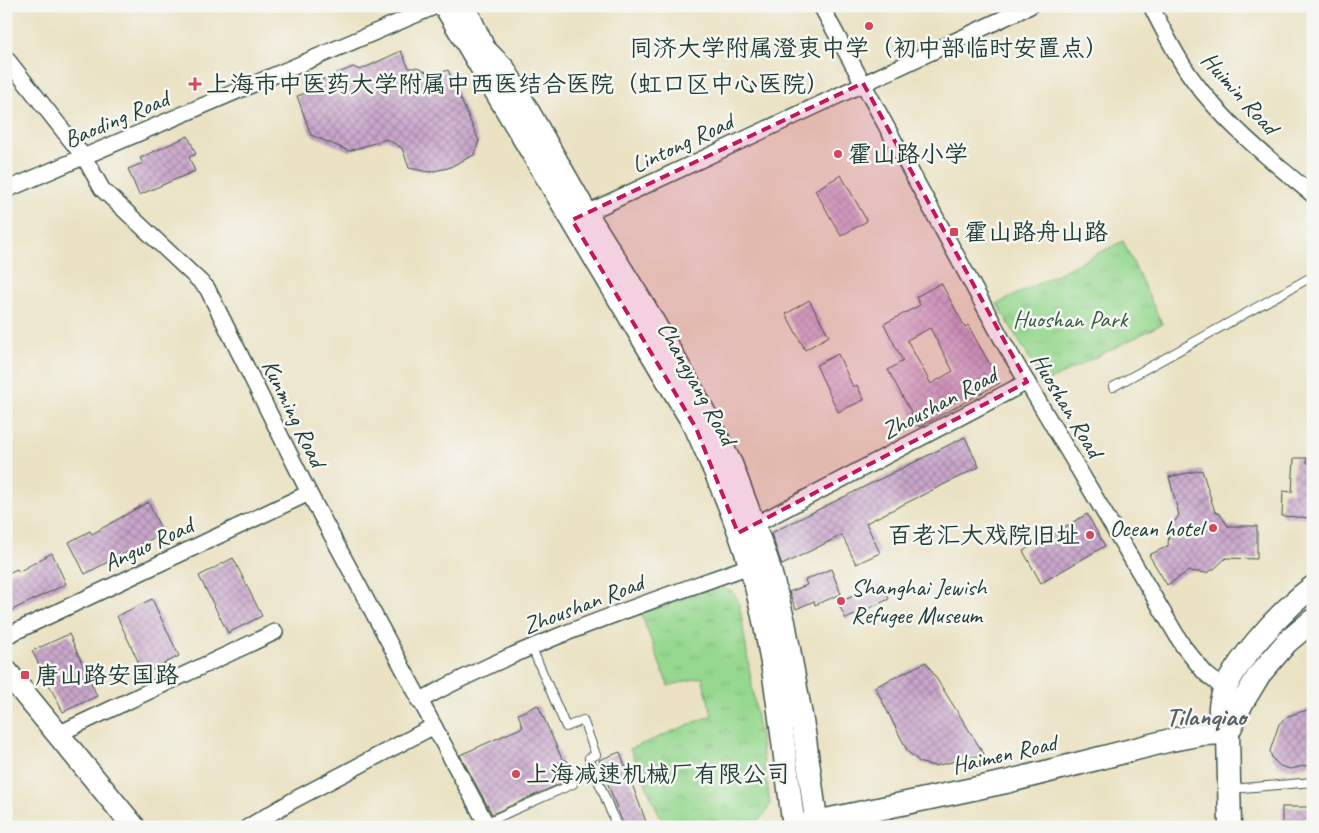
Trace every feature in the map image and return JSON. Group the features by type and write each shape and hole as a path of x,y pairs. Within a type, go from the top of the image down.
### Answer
{"main road":[{"name":"Changyang Road","path":"445,6 694,393 731,464 746,529 791,655 817,825"},
{"name":"Changyang Road","path":"464,6 484,49 504,69 579,216"},
{"name":"Changyang Road","path":"759,563 793,827"},
{"path":"1230,827 1228,733 1233,696 1276,618 1313,587"},
{"path":"1233,696 1259,675 1287,642 1313,620"},
{"path":"6,671 134,827"},
{"name":"Haimen Road","path":"793,827 817,825 1006,782 1170,740 1202,734 1228,733"}],"street":[{"name":"Baoding Road","path":"6,190 436,6"},
{"name":"Huoshan Road","path":"821,6 1027,382 1183,646 1205,673 1233,696"},
{"name":"Lintong Road","path":"579,216 1030,6"},
{"name":"Huimin Road","path":"1151,6 1190,76 1210,101 1239,133 1313,195"},
{"name":"Kunming Road","path":"6,58 84,158 102,189 207,288 309,493 419,701 466,782 486,825"},
{"name":"Zhoushan Road","path":"746,529 1027,382"},
{"name":"Anguo Road","path":"6,636 309,493"},
{"name":"Zhoushan Road","path":"419,701 461,678 532,648 759,563"},
{"path":"58,734 275,632"},
{"path":"248,827 292,801 434,726"}],"lane":[{"path":"1113,387 1313,276"},
{"path":"532,648 566,727 583,720 596,755 589,758 615,822"},
{"path":"486,825 573,784 564,764"},
{"path":"1229,789 1313,782"}],"highlighted area":[{"path":"863,83 1027,382 738,533 696,428 572,220"}],"green space":[{"name":"Huoshan Park","path":"1123,241 1162,324 1044,383 997,304"},
{"path":"724,588 735,595 740,609 770,803 762,817 744,824 716,827 665,827 630,749 712,715 702,677 668,686 641,613 712,589"}],"building":[{"path":"401,51 409,68 417,68 429,73 432,77 448,70 479,141 474,155 448,168 429,172 409,168 402,148 387,139 349,151 311,135 297,96 306,93 309,85 353,67 360,70"},
{"path":"188,136 196,154 189,157 195,171 139,195 128,169 143,163 140,158"},
{"path":"841,175 867,221 841,236 815,190"},
{"path":"941,283 965,327 968,325 1000,383 919,427 888,370 903,361 884,324 920,305 916,297","holes":["930,328 953,371 931,384 907,340"]},
{"path":"809,300 829,336 805,350 786,314"},
{"path":"838,354 853,387 857,385 864,400 838,412 816,365"},
{"path":"965,437 979,467 866,523 880,553 856,564 842,535 782,565 771,533"},
{"path":"1294,458 1307,458 1307,463 1313,463 1313,518 1282,516 1283,491 1292,492"},
{"name":"Ocean hotel","path":"1202,470 1215,512 1220,514 1228,526 1257,526 1257,559 1226,558 1214,569 1206,573 1189,571 1167,585 1149,555 1168,546 1169,530 1179,515 1169,477"},
{"path":"148,502 163,533 85,574 69,542 90,531 92,534"},
{"path":"1087,514 1105,546 1041,583 1023,551"},
{"path":"52,553 66,584 6,613 6,574 17,569 18,572"},
{"path":"233,558 262,616 228,633 199,576"},
{"path":"831,569 841,594 815,605 814,601 796,609 789,592 807,585 805,580"},
{"path":"881,583 889,599 846,619 838,603"},
{"path":"152,599 179,656 144,674 117,616"},
{"path":"69,634 97,696 63,712 32,651"},
{"path":"926,662 984,754 935,766 921,763 908,752 875,687"},
{"name":"上海减速机械厂有限公司","path":"538,705 562,759 559,766 566,781 492,814 460,755 523,727 518,714"},
{"path":"1313,708 1313,764 1290,769 1280,766 1272,758 1270,751 1279,724 1288,716"},
{"path":"620,752 648,827 624,827 599,760"},
{"path":"1282,807 1313,807 1313,827 1282,827"}],"place":[{"name":"同济大学附属澄衷中学（初中部临时安置点）","path":"869,26"},
{"name":"上海市中医药大学附属中西医结合医院（虹口区中心医院）","path":"195,84"},
{"name":"霍山路小学","path":"838,154"},
{"name":"霍山路舟山路","path":"954,232"},
{"name":"Ocean hotel","path":"1213,528"},
{"name":"百老汇大戏院旧址","path":"1090,535"},
{"name":"Shanghai Jewish Refugee Museum","path":"841,601"},
{"name":"唐山路安国路","path":"25,675"},
{"name":"上海减速机械厂有限公司","path":"516,774"}],"district":[{"name":"Tilanqiao","path":"1206,716"}]}
